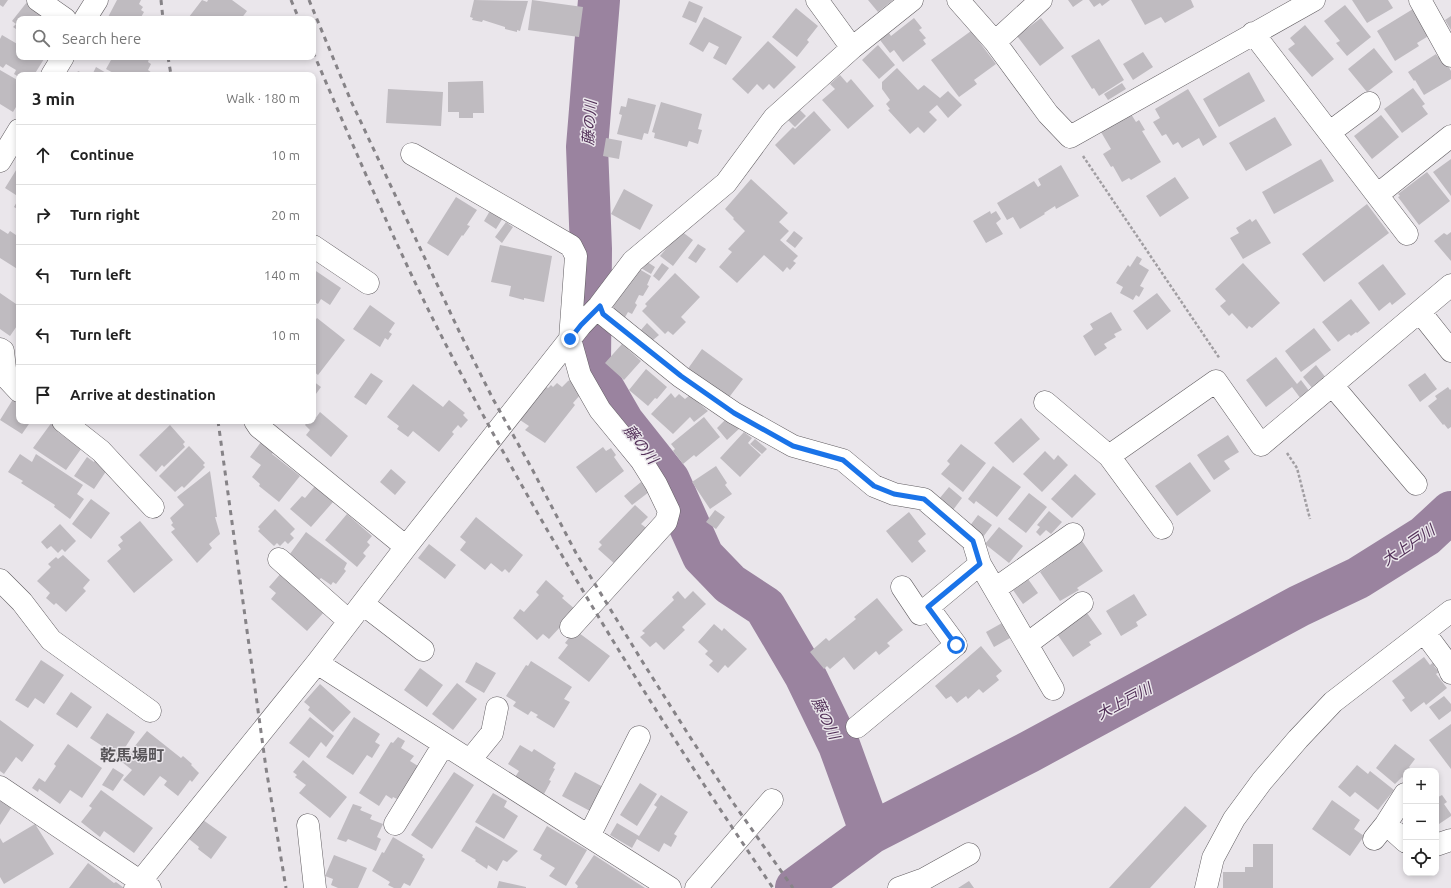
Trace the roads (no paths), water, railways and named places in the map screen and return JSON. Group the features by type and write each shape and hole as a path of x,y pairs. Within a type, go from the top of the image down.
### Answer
{"street":[{"path":"38,0 61,16"},
{"path":"87,16 97,0"},
{"path":"817,0 852,48"},
{"path":"0,787 142,886 406,547 575,332 598,308 633,261 726,183 774,118 852,48 912,0"},
{"path":"958,0 995,42 1048,114 1070,137 1314,0"},
{"path":"995,42 1041,0"},
{"path":"1420,0 1451,56"},
{"path":"1253,34 1330,132 1407,234"},
{"path":"54,72 61,60"},
{"path":"1330,132 1369,103"},
{"path":"1,156 16,134"},
{"path":"1377,195 1451,136"},
{"path":"412,154 571,246 576,256 575,332 580,375 600,410 641,460 656,484 669,510 666,522 571,627"},
{"path":"316,248 368,283"},
{"path":"1109,456 1216,381 1261,445 1451,285"},
{"path":"598,308 603,314 681,376 734,413 793,446 843,460 874,486 894,494 924,499 973,541 980,564 1054,689"},
{"path":"1420,312 1451,351"},
{"path":"0,349 3,351 6,377 16,388"},
{"path":"1332,385 1416,484"},
{"path":"1045,402 1109,456 1162,528"},
{"path":"67,424 101,451 153,507"},
{"path":"256,424 258,427 406,547"},
{"path":"995,589 1073,534"},
{"path":"279,559 349,621"},
{"path":"902,587 920,614 980,564"},
{"path":"0,580 22,602 51,640 150,711"},
{"path":"1027,644 1082,603"},
{"path":"363,604 422,650"},
{"path":"857,727 956,645 928,607"},
{"path":"1206,888 1213,858 1234,818 1262,781 1298,739 1333,702 1451,611"},
{"path":"1424,632 1447,663 1451,674"},
{"path":"317,663 670,888"},
{"path":"470,760 492,733 497,708"},
{"path":"589,836 639,737"},
{"path":"395,824 444,744"},
{"path":"1403,798 1380,832 1403,841"},
{"path":"696,888 772,800"},
{"path":"315,888 316,837"},
{"path":"1439,844 1451,840"},
{"path":"906,887 924,879 969,854"}],"waterway":[{"name":"藤の川","path":"599,0 587,147 591,249 590,365 623,422 669,480 703,556 730,584 765,607 805,675 839,745 871,833"},
{"name":"大上戸川","path":"796,888 871,833 1029,752 1299,606 1358,578 1425,536 1451,512"}],"railway":[{"path":"161,0 163,16"},
{"path":"291,0 298,16"},
{"path":"309,0 316,16"},
{"path":"316,17 351,101 459,331 493,399 576,553 690,737 734,804 793,888"},
{"path":"316,59 409,270 481,412 600,620 728,822 773,888"},
{"path":"168,60 170,72"},
{"path":"218,424 266,768 286,888"}],"district":[{"name":"乾馬場町","path":"132,755"}]}
